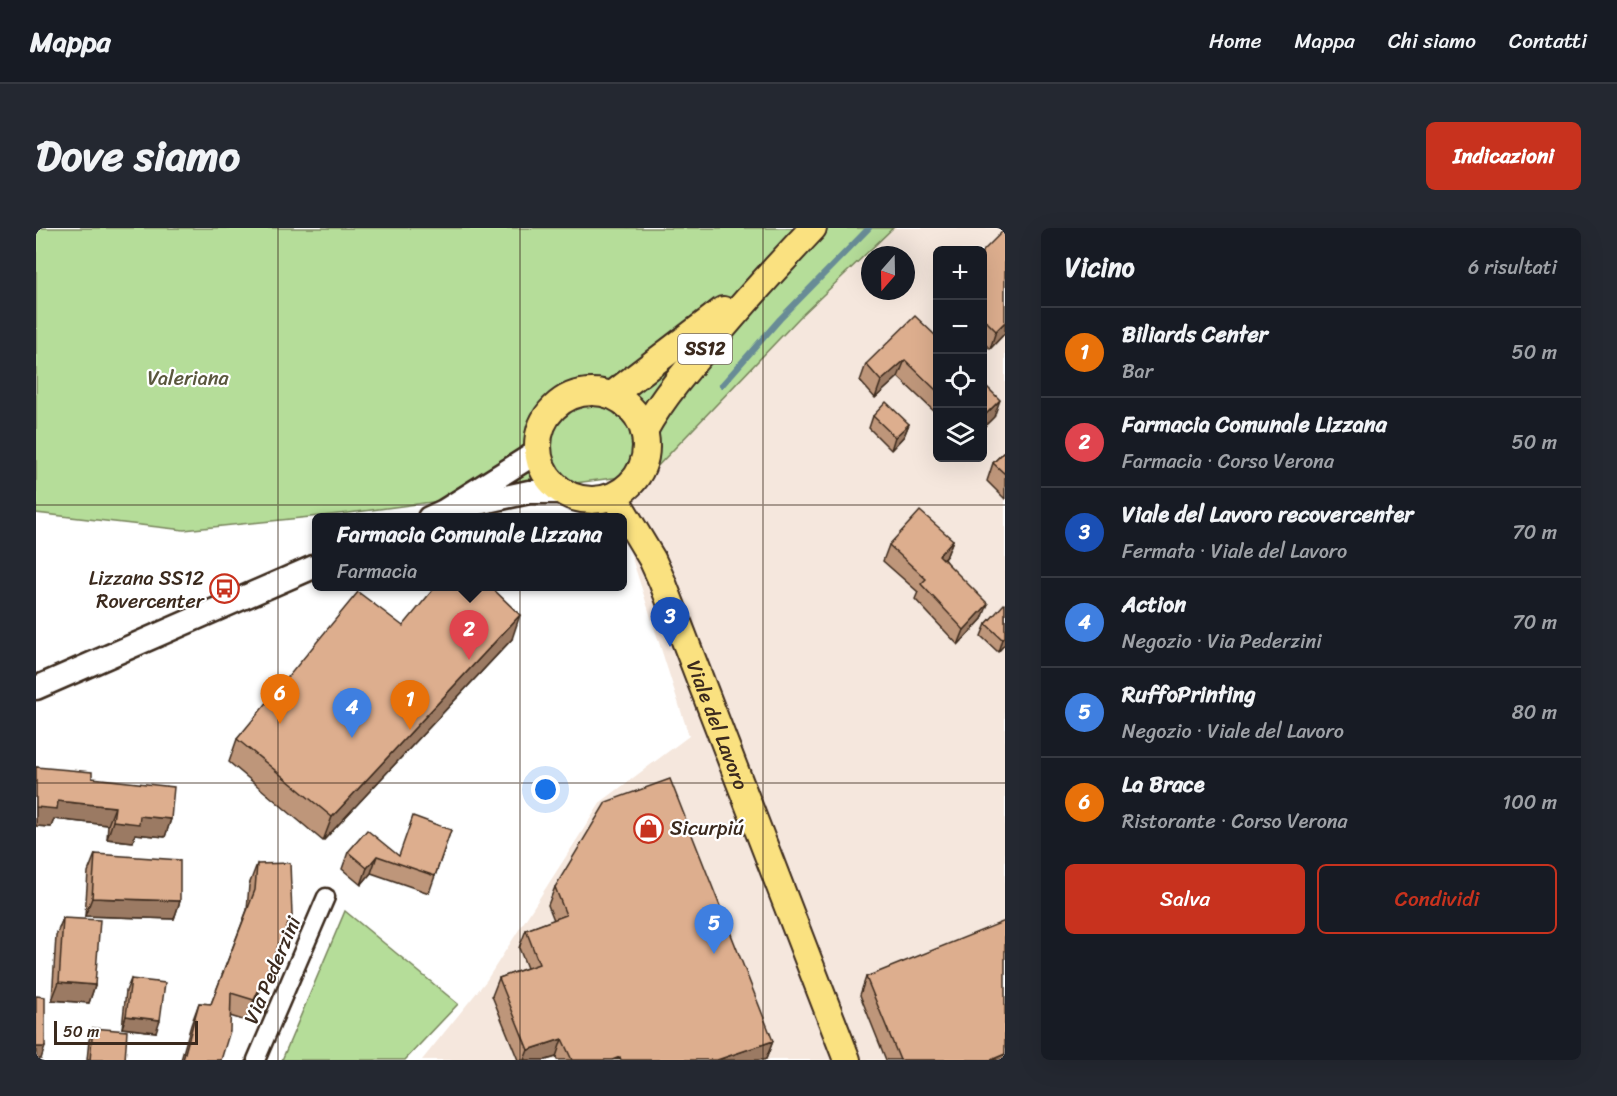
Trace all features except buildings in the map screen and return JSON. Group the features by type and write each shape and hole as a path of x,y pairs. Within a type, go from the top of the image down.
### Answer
{"main road":[{"name":"SS12","path":"614,496 630,485 642,469 646,450 644,431 660,402 772,271 813,228"},
{"name":"SS12","path":"612,395 654,365 772,271"},
{"path":"562,492 545,475 537,452 538,434 546,417 558,403 575,394 593,392 612,395 626,404 637,416 644,431"},
{"path":"438,513 537,452"},
{"path":"440,513 529,492 562,492 579,499 597,501 614,496"},
{"name":"Viale del Lavoro","path":"614,496 624,513"},
{"name":"Viale del Lavoro","path":"627,518 652,559 662,581 847,1060"},
{"path":"36,688 312,568"}],"street":[{"name":"Via Pederzini","path":"256,1060 326,897"}],"shaded area":[{"path":"893,228 1005,228 1005,1060 422,1060 486,981 601,802 689,736 627,542 627,513 618,513 607,480 651,473 799,318 861,259 861,300 915,300 915,246 874,246"}],"green space":[{"name":"Valeriana","path":"36,228 893,228 874,246 861,246 861,259 799,318 651,473 349,513 312,513 312,517 184,530 36,513"},
{"path":"345,911 458,1004 405,1060 282,1060"}],"waterway":[{"path":"722,385 780,319 869,228"}],"place":[{"name":"Lizzana SS12 Rovercenter","path":"225,589"},
{"name":"Viale del Lavoro recovercenter","path":"670,647"},
{"name":"Farmacia Comunale Lizzana","path":"469,660"},
{"name":"La Brace","path":"280,724"},
{"name":"Biliards Center","path":"410,730"},
{"name":"Action","path":"352,738"},
{"name":"Sicurpiú","path":"649,828"},
{"name":"RuffoPrinting","path":"714,954"}]}
